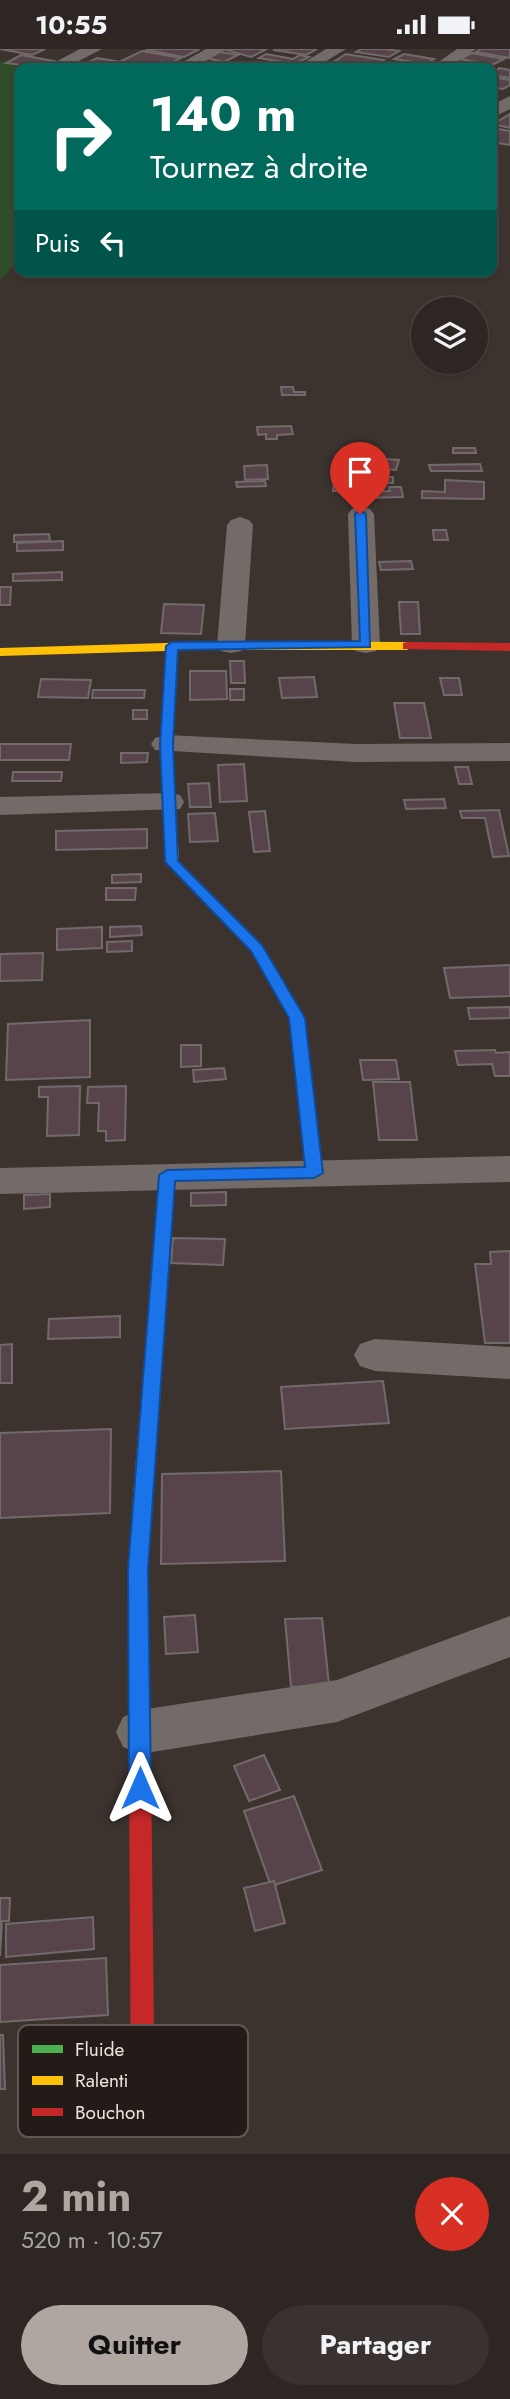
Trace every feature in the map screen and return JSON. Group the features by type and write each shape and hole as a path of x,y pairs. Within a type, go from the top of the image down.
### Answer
{"street":[{"path":"63,63 94,49"},
{"path":"190,63 219,49"},
{"path":"312,63 338,49"},
{"path":"446,63 468,49"},
{"path":"360,514 366,645"},
{"path":"231,645 240,525"},
{"path":"0,652 231,645 510,647"},
{"path":"172,646 166,744 172,862 257,949 297,1018 314,1173"},
{"path":"166,744 356,753 510,751"},
{"path":"0,806 169,802"},
{"path":"0,1181 510,1169"},
{"path":"142,2025 138,1569 167,1175"},
{"path":"375,1355 510,1363"},
{"path":"140,1732 337,1701 510,1636"}],"green space":[{"path":"0,60 14,65 14,264 5,276 0,278"}],"building":[{"path":"0,49 45,49 32,55"},
{"path":"223,49 258,49 265,50 251,57"},
{"path":"317,49 306,55 273,50"},
{"path":"361,49 399,51 389,57 356,52"},
{"path":"481,49 510,49 510,58 476,52"},
{"path":"147,50 198,50 184,57"},
{"path":"142,51 181,58 172,63 121,61"},
{"path":"220,52 238,55 224,62 206,58"},
{"path":"472,53 504,59 496,63 481,63 460,59"},
{"path":"266,54 293,59 300,55 309,57 296,63 259,58"},
{"path":"346,54 384,60 379,63 335,61"},
{"path":"404,54 434,59 419,63 394,59"},
{"path":"21,55 54,61 51,63 6,63"},
{"path":"97,58 121,62 119,63 87,63"},
{"path":"195,60 212,63 189,63"},
{"path":"497,70 510,70 510,78 497,76"},
{"path":"497,78 510,80 510,85 503,89 497,88"},
{"path":"510,114 510,128 497,125 497,122"},
{"path":"497,129 510,131 510,145 497,143"},
{"path":"281,387 293,387 294,392 305,392 305,395 282,395"},
{"path":"291,426 293,434 277,435 277,439 266,439 266,434 258,435 257,427"},
{"path":"453,448 475,448 476,453 453,453"},
{"path":"348,456 399,460 396,470 386,469 388,464 346,461"},
{"path":"480,464 482,471 431,471 429,465"},
{"path":"267,465 268,479 245,480 244,466"},
{"path":"347,465 358,466 357,470 388,472 388,476 345,473"},
{"path":"335,476 346,476 344,491 333,491"},
{"path":"347,477 393,477 393,483 347,482"},
{"path":"445,480 484,482 484,499 422,498 422,491 445,492"},
{"path":"265,481 266,486 237,487 236,482"},
{"path":"346,486 358,486 360,496 348,497"},
{"path":"389,487 401,487 403,497 367,498 366,492 390,491"},
{"path":"433,530 446,530 448,540 434,540"},
{"path":"49,534 50,541 14,542 14,535"},
{"path":"63,541 63,550 17,551 17,543"},
{"path":"411,561 413,569 381,570 379,562"},
{"path":"62,572 62,580 13,581 13,574"},
{"path":"0,587 11,587 10,605 0,605"},
{"path":"399,602 418,602 420,634 401,634"},
{"path":"164,604 204,605 201,634 161,633"},
{"path":"230,661 244,661 245,683 231,683"},
{"path":"190,671 226,671 227,699 190,700"},
{"path":"314,677 317,697 282,698 279,678"},
{"path":"440,678 459,678 462,695 444,695"},
{"path":"41,679 91,680 88,698 38,697"},
{"path":"230,689 244,689 244,700 230,700"},
{"path":"93,690 145,690 144,698 92,698"},
{"path":"394,703 424,703 431,738 400,738"},
{"path":"133,710 147,710 147,719 133,719"},
{"path":"0,744 71,744 69,760 0,760"},
{"path":"121,753 148,753 147,762 121,763"},
{"path":"244,764 247,801 220,802 218,765"},
{"path":"455,767 468,767 472,784 459,784"},
{"path":"13,772 62,772 61,781 12,781"},
{"path":"209,783 211,807 190,807 188,784"},
{"path":"444,799 446,808 406,809 404,800"},
{"path":"499,810 509,856 493,857 485,818 462,818 460,811"},
{"path":"265,811 270,851 254,852 249,812"},
{"path":"215,813 218,841 190,842 188,814"},
{"path":"147,829 147,848 56,850 56,831"},
{"path":"141,874 141,882 112,883 112,875"},
{"path":"106,888 136,888 135,900 106,900"},
{"path":"141,926 142,935 110,937 110,927"},
{"path":"102,927 102,948 57,950 57,929"},
{"path":"132,941 132,951 107,952 107,942"},
{"path":"43,953 42,980 0,981 0,954"},
{"path":"510,965 510,996 450,998 444,968"},
{"path":"510,1007 510,1018 470,1019 468,1008"},
{"path":"90,1020 90,1077 6,1080 8,1024"},
{"path":"181,1045 201,1045 201,1066 181,1067"},
{"path":"495,1050 496,1053 510,1052 510,1076 495,1076 492,1064 458,1065 455,1051"},
{"path":"360,1060 396,1060 399,1079 363,1080"},
{"path":"224,1068 226,1079 194,1082 193,1070"},
{"path":"373,1082 410,1082 417,1140 379,1140"},
{"path":"80,1086 79,1135 47,1136 48,1097 39,1097 39,1087"},
{"path":"126,1086 125,1140 106,1141 106,1131 98,1131 99,1103 87,1103 88,1087"},
{"path":"226,1192 226,1205 191,1206 191,1193"},
{"path":"50,1194 50,1207 24,1209 24,1195"},
{"path":"173,1238 225,1239 223,1265 171,1263"},
{"path":"510,1251 510,1343 485,1343 475,1264 491,1264 490,1252"},
{"path":"120,1316 120,1337 48,1339 49,1319"},
{"path":"12,1344 12,1383 0,1383 0,1345"},
{"path":"383,1381 389,1423 285,1429 281,1387"},
{"path":"111,1429 110,1513 0,1518 0,1433"},
{"path":"281,1471 285,1561 161,1564 162,1474"},
{"path":"195,1615 198,1652 166,1654 164,1617"},
{"path":"322,1618 329,1685 291,1687 285,1619"},
{"path":"264,1755 280,1790 249,1801 234,1766"},
{"path":"294,1796 322,1870 271,1886 244,1811"},
{"path":"274,1881 285,1923 255,1931 244,1888"},
{"path":"0,1898 10,1898 9,1921 2,1921 0,1956"},
{"path":"93,1917 94,1949 6,1957 6,1924"},
{"path":"106,1958 108,2015 0,2022 0,1965"},
{"path":"0,2035 3,2035 5,2089 0,2089"}],"traffic: fast":[{"path":"275,980 297,1018 314,1173"},
{"path":"140,1763 138,1569 143,1497"}],"traffic: slow":[{"path":"0,652 231,645 407,646"},
{"path":"172,646 166,744 172,862 257,949 275,980"},
{"path":"143,1497 167,1175"}],"traffic: jam":[{"path":"407,646 510,647"},
{"path":"140,1763 142,2025"}],"route":[{"path":"140,1788 138,1569 167,1175 314,1173 297,1018 257,949 172,862 166,744 172,646 366,645 360,514"}]}
